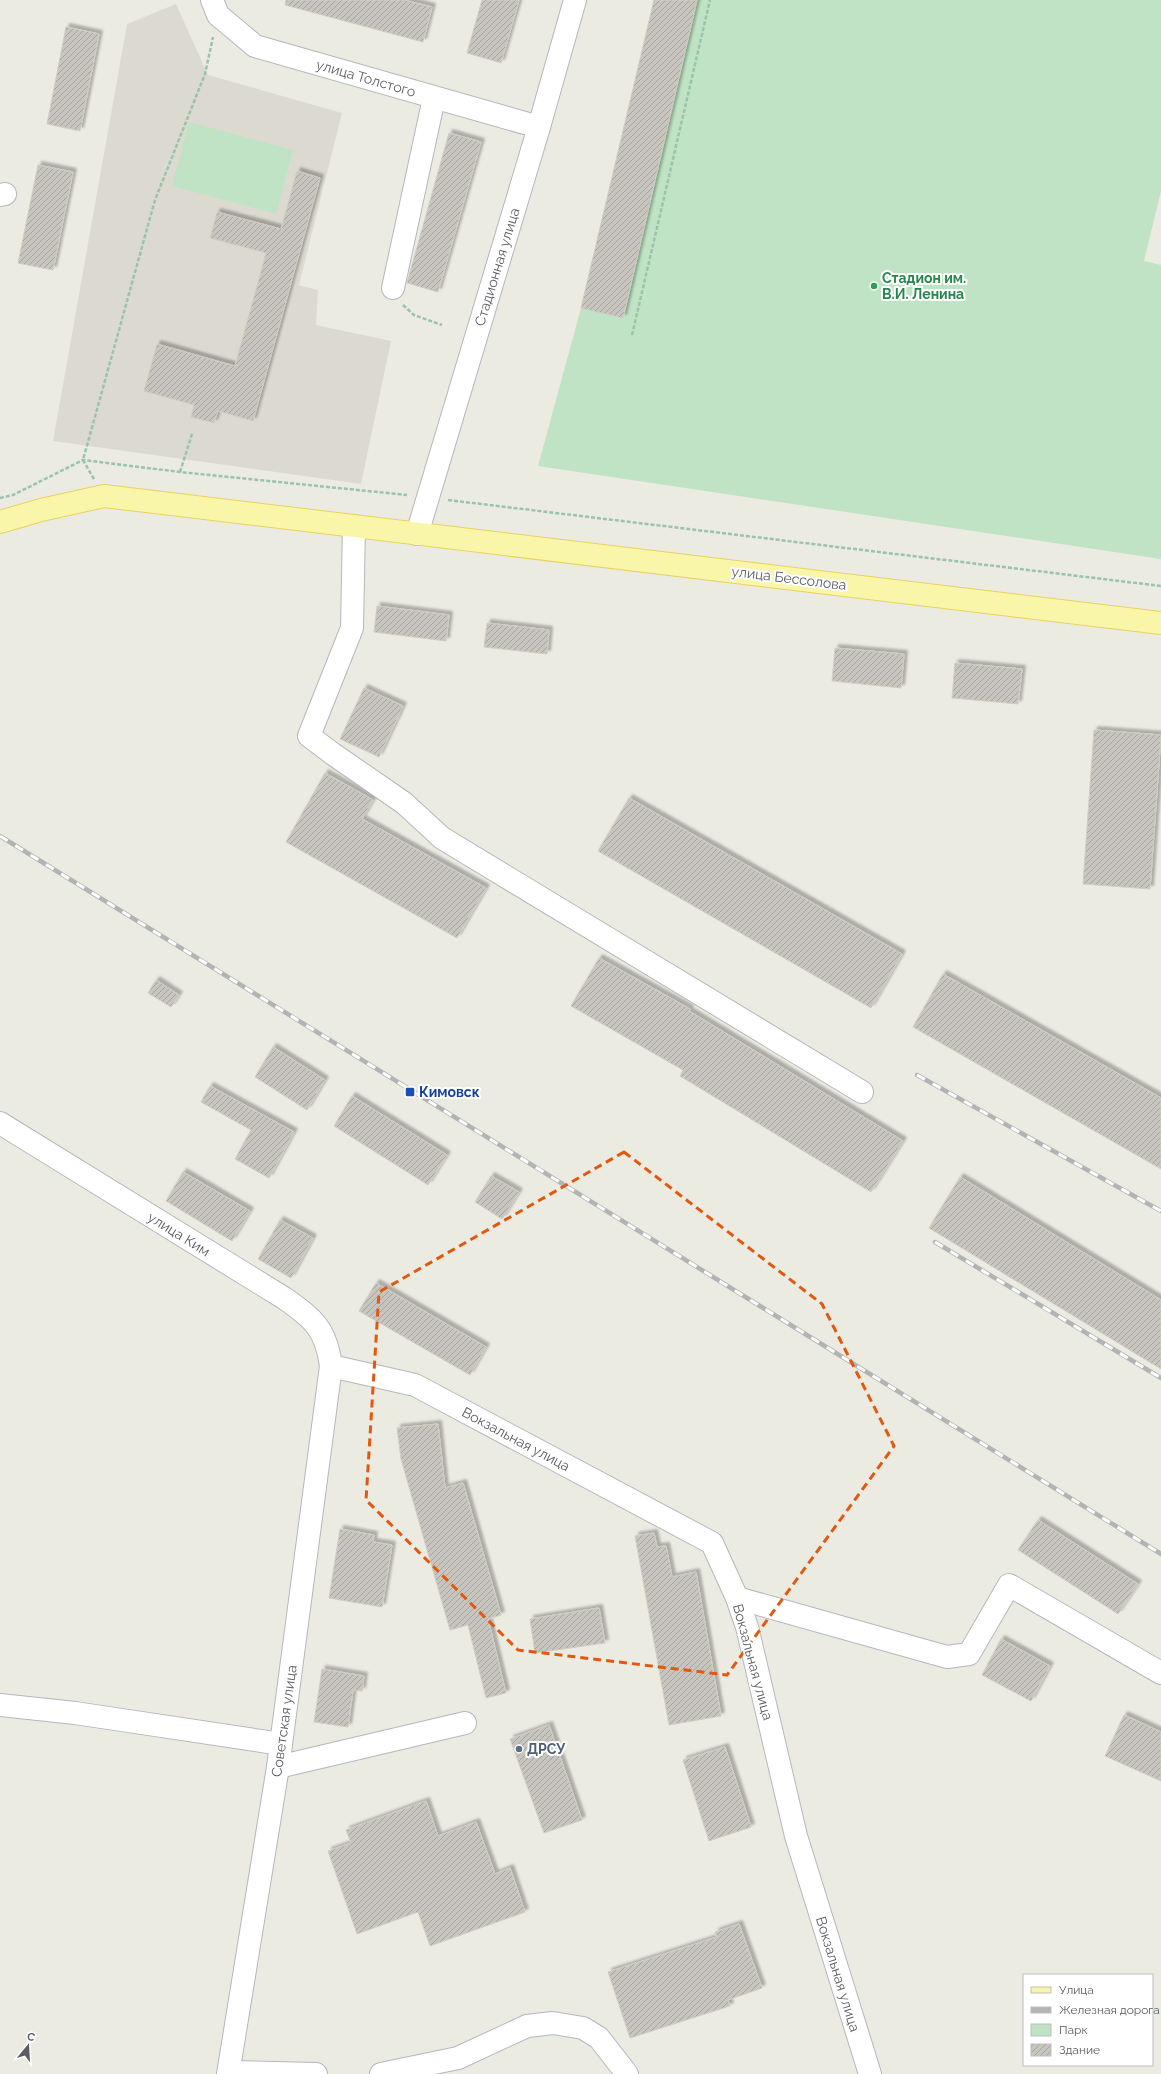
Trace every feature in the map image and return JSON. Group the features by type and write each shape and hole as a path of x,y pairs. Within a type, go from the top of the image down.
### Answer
{"main road":[{"name":"улица Бессолова","path":"0,522 41,510 104,496 1161,623"}],"street":[{"name":"Стадионная улица","path":"417,534 539,127 575,0"},
{"name":"улица Толстого","path":"215,7 255,46 539,127"},
{"path":"393,288 434,98"},
{"path":"354,526 352,628 309,736 404,802 442,838 862,1092"},
{"name":"улица Ким","path":"0,1123 306,1313 324,1336 328,1346 331,1366"},
{"name":"Вокзальная улица","path":"331,1366 415,1385 712,1543 737,1598 747,1627 796,1836 870,2074"},
{"name":"Советская улица","path":"228,2073 278,1767 331,1366"},
{"path":"737,1598 947,1657 969,1654 1009,1585 1161,1673"},
{"path":"0,1705 75,1713 281,1744"},
{"path":"278,1767 465,1723"},
{"path":"381,2074 458,2058 527,2026 553,2023 582,2028 599,2038 628,2074"},
{"path":"228,2073 316,2074"}],"path":[{"path":"632,335 710,0"},
{"path":"104,496 83,460 155,200 205,74 215,7"},
{"path":"393,288 399,302 414,315 442,325"},
{"path":"180,472 192,434"},
{"path":"0,498 14,495 83,460 180,472 427,497 1161,586"}],"highlighted area":[{"path":"624,1152 822,1304 894,1446 727,1675 518,1650 366,1500 379,1292"}],"shaded area":[{"path":"176,4 208,75 342,113 299,285 318,290 316,325 391,341 361,484 53,441 127,24"}],"green space":[{"name":"Стадион им. В.И. Ленина","path":"654,0 1161,0 1161,191 1144,261 1161,265 1161,559 538,466 581,308"},
{"path":"189,122 293,150 276,214 172,186"}],"building":[{"path":"286,0 404,0 432,7 423,42 285,5"},
{"path":"482,0 519,0 501,63 467,53"},
{"path":"654,0 697,0 623,318 581,308"},
{"path":"66,27 99,34 80,131 47,124"},
{"path":"449,133 481,142 438,292 407,283"},
{"path":"38,165 73,172 53,270 18,263"},
{"path":"297,171 320,178 253,421 218,411 214,423 191,417 194,405 144,391 157,344 235,366 266,253 210,238 217,212 281,229"},
{"path":"377,606 449,615 446,641 374,632"},
{"path":"487,623 549,630 547,654 484,647"},
{"path":"835,648 904,654 901,688 832,681"},
{"path":"955,663 1022,669 1018,704 952,698"},
{"path":"364,688 403,706 379,757 340,739"},
{"path":"1094,730 1161,735 1150,889 1083,884"},
{"path":"325,773 373,800 362,819 486,888 457,938 286,842"},
{"path":"629,798 902,954 871,1008 598,851"},
{"path":"599,958 690,1009 689,1011 903,1141 871,1192 680,1076 683,1070 571,1006"},
{"path":"943,974 1161,1098 1161,1169 913,1027"},
{"path":"156,980 179,995 171,1007 148,993"},
{"path":"273,1047 325,1080 307,1110 255,1077"},
{"path":"210,1086 294,1132 269,1178 235,1159 251,1130 201,1102"},
{"name":"Кимовск","path":"352,1096 447,1155 428,1185 334,1126"},
{"path":"183,1172 250,1211 232,1241 166,1201"},
{"path":"491,1176 519,1192 502,1219 475,1202"},
{"path":"960,1177 1161,1300 1161,1369 929,1228"},
{"path":"280,1220 313,1238 291,1278 258,1259"},
{"path":"376,1283 486,1347 470,1375 359,1311"},
{"path":"438,1424 445,1488 463,1483 501,1615 488,1619 506,1693 486,1698 468,1625 450,1630 401,1459 397,1428"},
{"path":"1038,1520 1138,1584 1118,1614 1018,1550"},
{"path":"340,1529 374,1535 373,1542 392,1545 382,1607 329,1598"},
{"path":"654,1533 657,1547 666,1546 672,1577 696,1572 721,1716 669,1725 635,1536"},
{"path":"599,1608 605,1643 535,1653 530,1619"},
{"path":"1001,1639 1050,1666 1031,1701 982,1675"},
{"path":"322,1669 364,1676 362,1691 353,1690 348,1727 314,1722"},
{"path":"1124,1715 1161,1732 1161,1781 1105,1756"},
{"path":"549,1725 582,1820 544,1833 510,1739"},
{"path":"725,1747 751,1827 709,1841 683,1760"},
{"path":"426,1801 438,1836 476,1822 495,1874 510,1868 525,1912 430,1946 418,1912 357,1934 328,1851 351,1843 346,1830"},
{"path":"739,1924 762,1988 728,2000 730,2006 630,2038 608,1972 717,1937 715,1932"}],"railway":[{"path":"0,836 1161,1554"},
{"path":"917,1075 1161,1211"},
{"path":"935,1242 1161,1378"}],"place":[{"name":"Стадион им. В.И. Ленина","path":"874,286"},
{"name":"Кимовск","path":"410,1092"},
{"name":"ДРСУ","path":"519,1749"}]}
